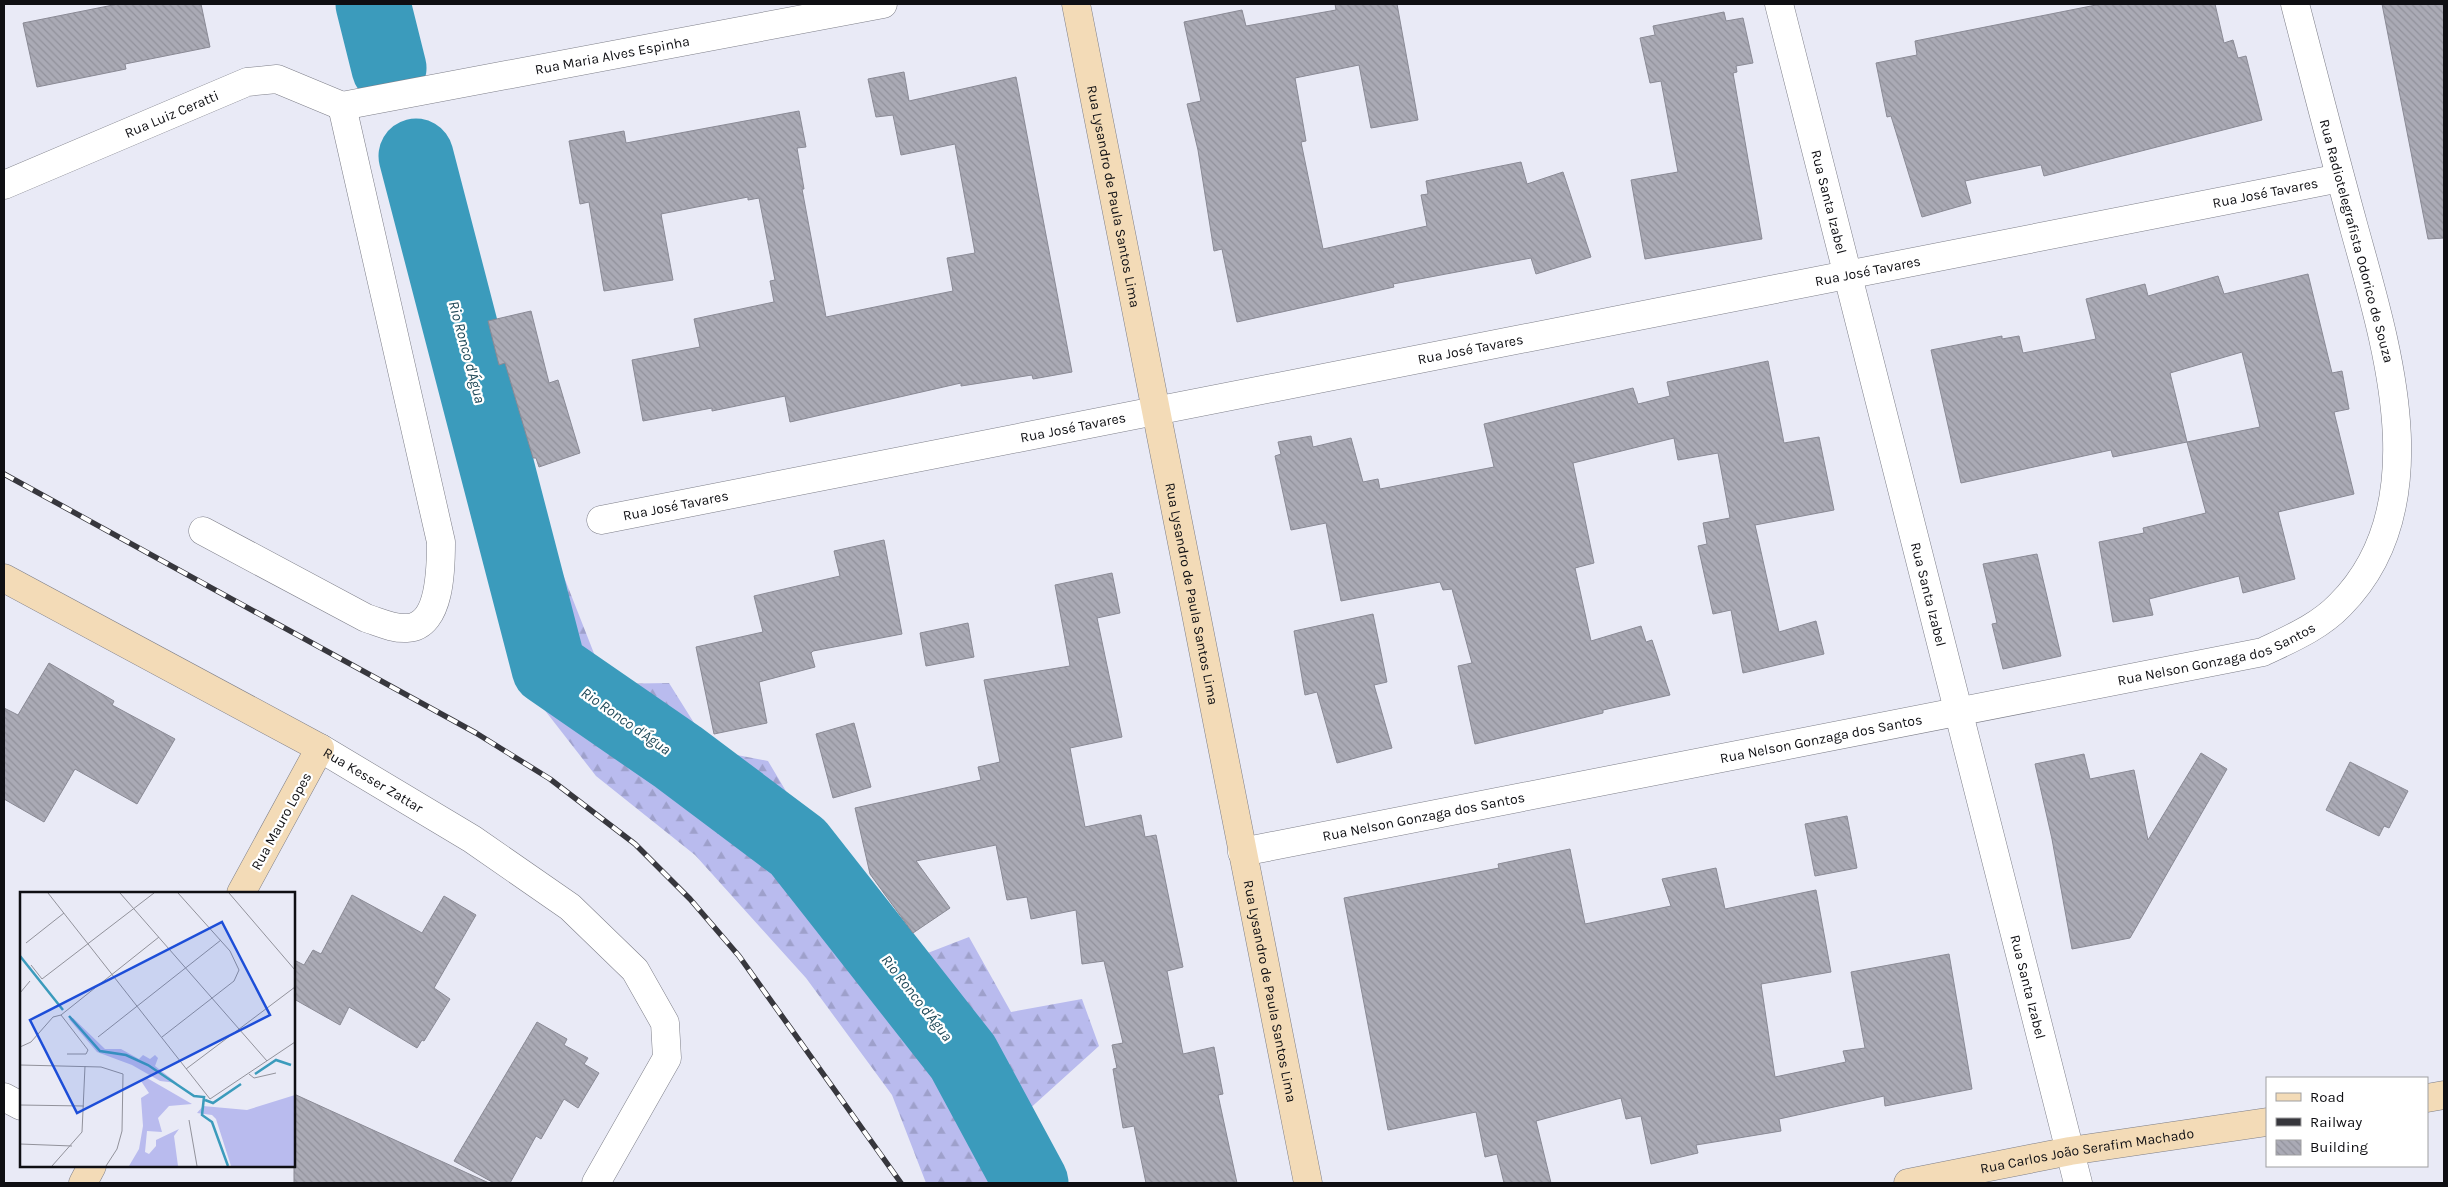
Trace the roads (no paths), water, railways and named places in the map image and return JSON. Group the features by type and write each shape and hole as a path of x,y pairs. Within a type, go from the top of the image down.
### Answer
{"street":[{"name":"Rua Maria Alves Espinha","path":"342,106 883,4"},
{"name":"Rua Lysandro de Paula Santos Lima","path":"1076,4 1308,1183"},
{"name":"Rua Santa Izabel","path":"1779,4 2078,1183"},
{"name":"Rua Radiotelegrafista Odorico de Souza","path":"2295,4 2383,334 2394,390 2396,484 2384,533 2370,567"},
{"name":"Rua Luiz Ceratti","path":"4,185 246,82 277,78 342,106"},
{"path":"203,531 366,618 390,626 409,629 424,622 435,602 442,573 441,542 342,106"},
{"name":"Rua José Tavares","path":"601,520 2340,178"},
{"name":"Rua Nelson Gonzaga dos Santos","path":"1242,852 2263,652 2302,634 2340,606 2370,567"},
{"name":"Rua Kesser Zattar","path":"4,578 320,748 472,839 570,907 635,970 665,1023 667,1058 596,1183"},
{"name":"Rua Mauro Lopes","path":"242,892 320,748"},
{"path":"2428,1098 2444,1095"},
{"path":"4,1097 20,1105"},
{"name":"Rua Carlos João Serafim Machado","path":"1908,1183 2070,1151 2266,1122"},
{"path":"83,1183 91,1167"}],"waterway":[{"name":"Rio Ronco d'Água","path":"373,4 389,68"},
{"name":"Rio Ronco d'Água","path":"416,156 549,668 678,757 798,847 963,1057 1031,1183"}],"railway":[{"path":"4,474 476,733 550,779 635,844 690,899 739,956 901,1183"}]}
